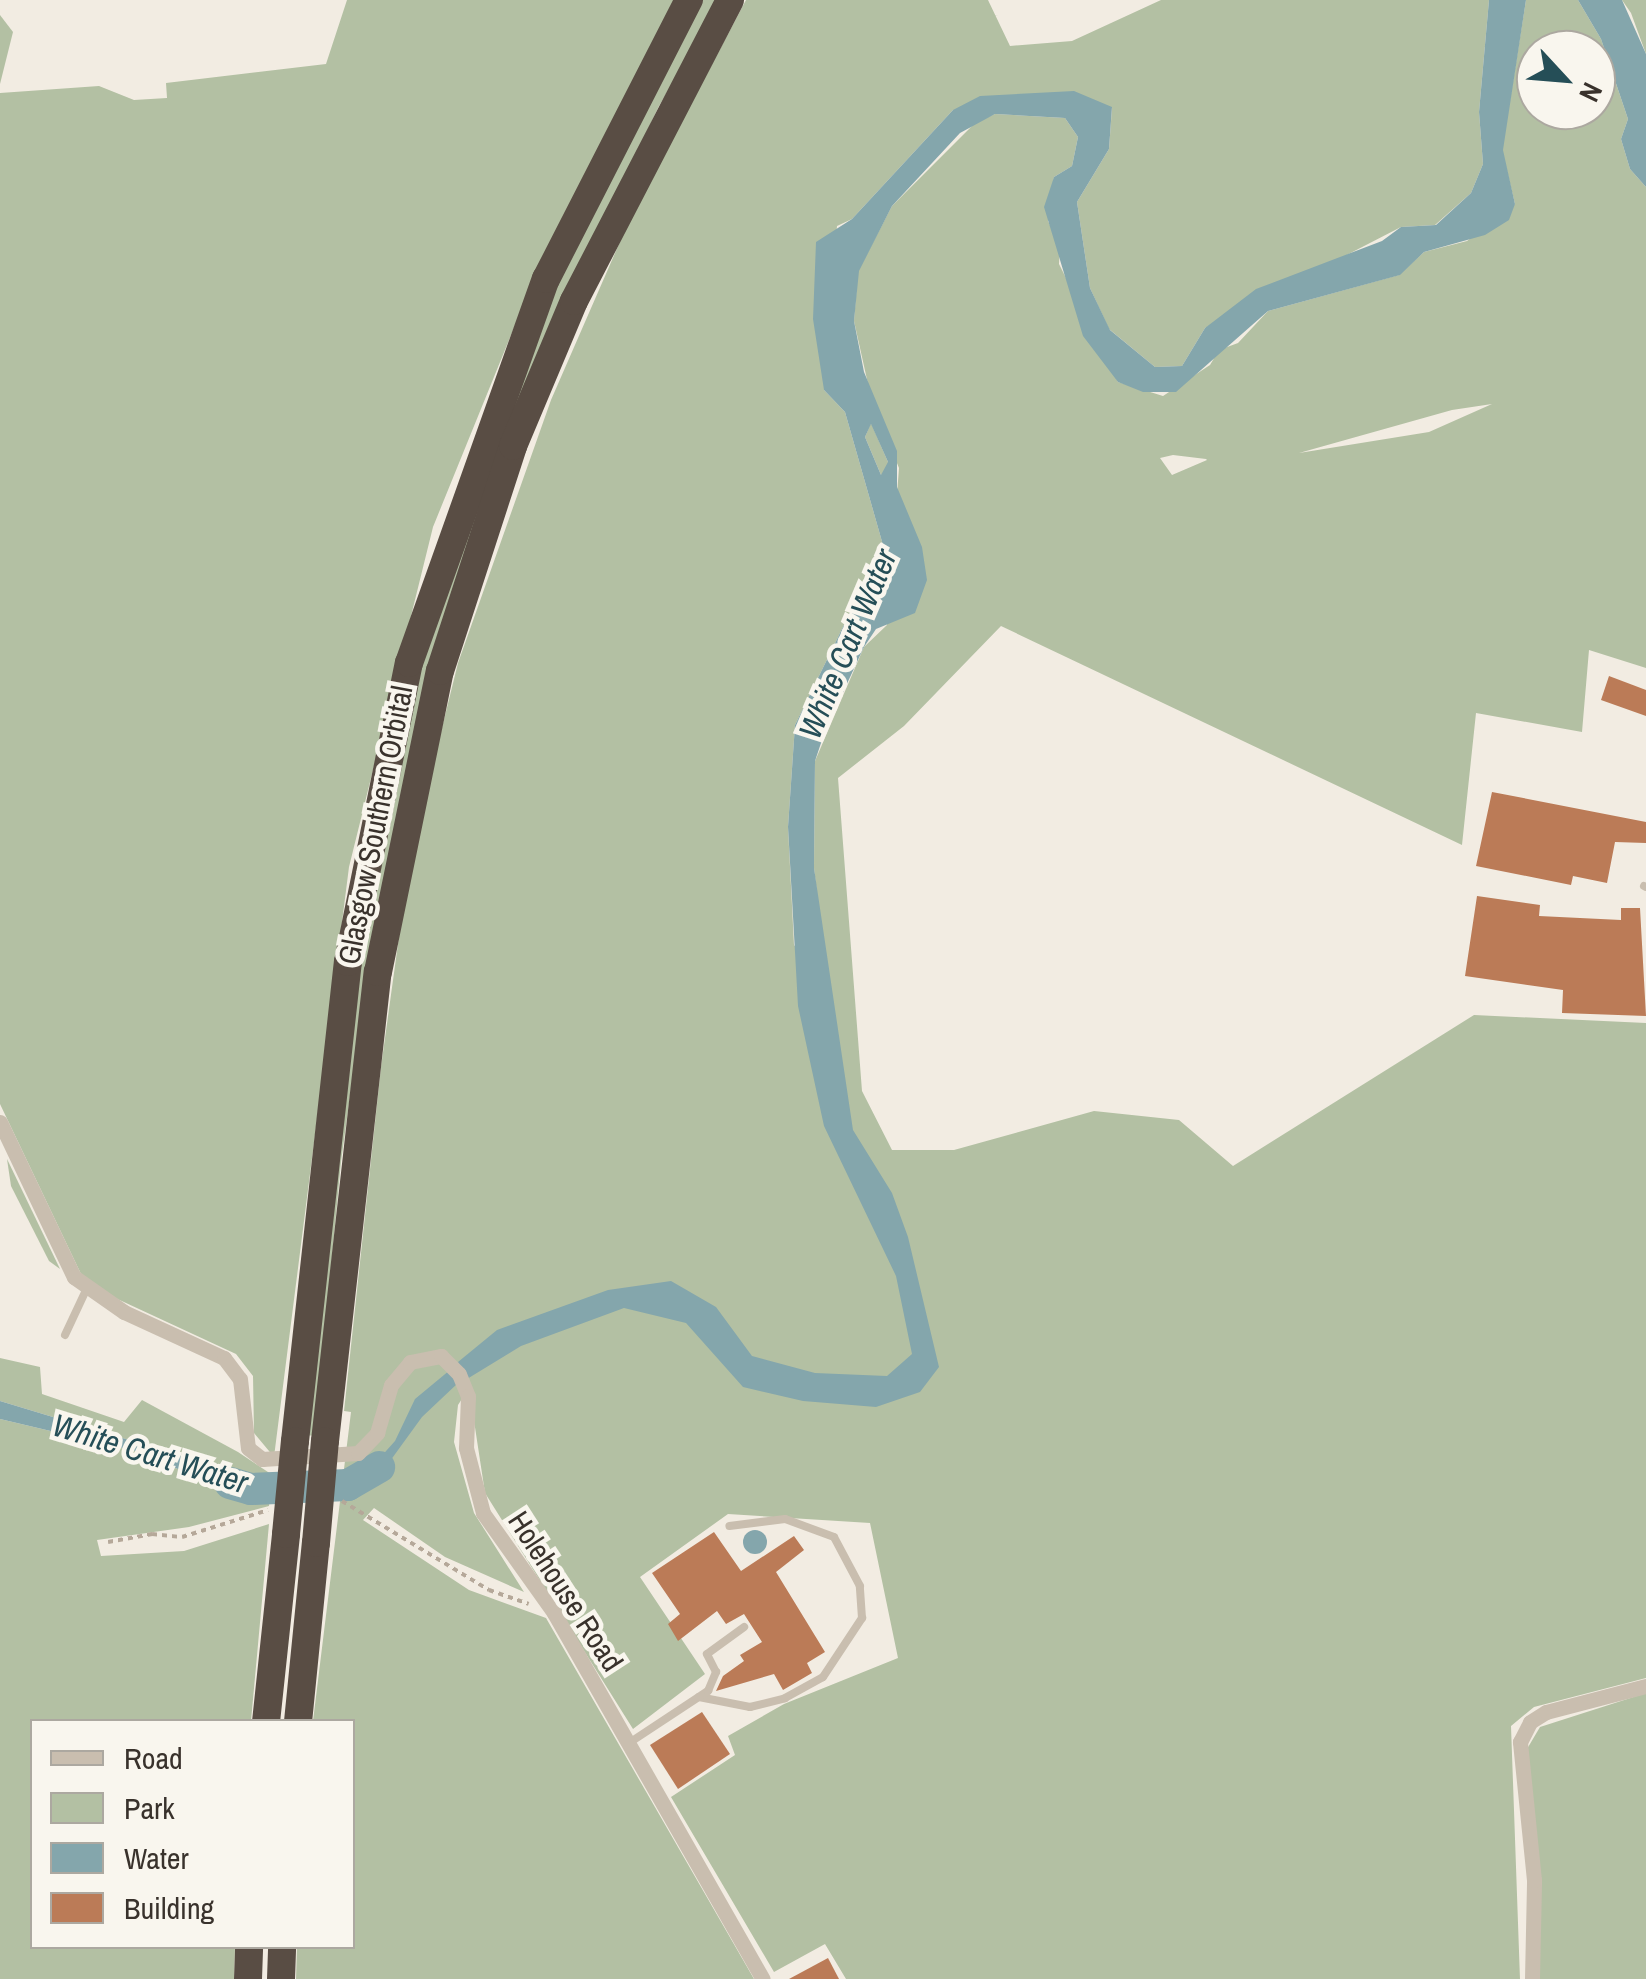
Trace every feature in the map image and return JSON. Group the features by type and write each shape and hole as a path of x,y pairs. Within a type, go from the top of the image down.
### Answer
{"highway":[{"name":"Glasgow Southern Orbital","path":"266,1719 348,962 409,662 546,279 689,0"},
{"name":"Glasgow Southern Orbital","path":"298,1719 378,972 440,671 512,446 574,302 730,0"},
{"path":"248,1979 250,1949"},
{"path":"282,1949 282,1979"}],"street":[{"name":"Holehouse Road","path":"0,1122 67,1265 87,1288 224,1358 240,1380 248,1448 271,1462 358,1453 377,1433 399,1372 421,1357 441,1356 468,1396 466,1448 483,1513 554,1613 762,1979"},
{"path":"1532,1979 1534,1880 1520,1742 1530,1722 1546,1712 1646,1686"}],"lane":[{"path":"65,1334 87,1288"},
{"path":"699,1697 750,1707 784,1698 823,1677 862,1618 860,1586 834,1537 785,1520 730,1526"},
{"path":"629,1744 699,1697 716,1672 707,1654 744,1627"}],"green space":[{"path":"347,0 676,0 539,266 433,527 349,867 274,1457 254,1433 253,1376 236,1354 98,1290 81,1274 0,1104 0,93 99,86 134,100 167,98 166,83 326,64"},
{"path":"703,0 719,0 659,106 565,299 372,934 341,1162 315,1436 306,1435 356,987 421,663 535,333 667,60"},
{"path":"746,0 988,0 1010,46 1072,41 1161,0 1489,0 1479,112 1483,164 1471,193 1435,225 1401,227 1205,328 1182,366 1155,367 1109,329 1090,288 1077,202 1109,149 1112,108 953,110 852,219 837,226 824,390 845,412 883,545 795,725 788,827 794,945 829,994 814,868 815,761 864,647 887,625 899,468 872,402 854,321 858,271 892,206 975,123 995,114 1065,118 1078,137 1072,166 1054,177 1048,221 1060,245 1059,264 1118,382 1163,396 1210,365 1219,350 1238,343 1268,311 1399,275 1424,252 1467,241 1515,204 1502,150 1516,62 1516,130 1616,130 1616,83 1628,119 1621,139 1630,169 1646,187 1646,668 1589,650 1582,732 1476,713 1462,845 1001,626 904,726 838,778 862,1091 892,1150 954,1150 1094,1111 1179,1120 1233,1166 1474,1015 1646,1023 1646,1678 1534,1707 1511,1726 1520,1979 846,1979 825,1944 774,1972 671,1797 735,1755 728,1736 784,1704 898,1658 870,1523 728,1514 640,1577 705,1674 633,1729 485,1493 469,1388 458,1405 454,1442 474,1513 524,1592 445,1557 374,1508 363,1520 469,1590 546,1618 754,1979 296,1979 297,1949 355,1949 355,1719 313,1719 351,1412 344,1411 381,1067 410,857 458,663 551,400 629,221","holes":["1492,404 1429,432 1299,453 1452,410","1173,455 1206,459 1172,475 1160,458"]},
{"path":"1526,0 1578,0 1596,30 1521,30"},
{"path":"1622,0 1646,0 1646,54 1631,13"},
{"path":"0,15 13,32 0,84"},
{"path":"871,423 888,462 889,472 881,475 865,437"},
{"path":"7,1159 60,1269 49,1261 11,1186"},
{"path":"0,1358 40,1367 42,1394 124,1422 142,1400 238,1452 271,1474 271,1483 0,1401"},
{"path":"0,1419 135,1451 247,1498 270,1495 269,1506 189,1527 97,1540 101,1556 184,1551 269,1524 251,1719 30,1719 30,1949 235,1949 234,1979 0,1979"},
{"path":"1646,1693 1646,1979 1538,1979 1527,1749 1540,1727"}],"water":[{"path":"1489,0 1526,0 1521,30 1516,30 1516,65 1503,150 1515,204 1509,220 1485,235 1424,252 1400,275 1268,311 1176,392 1143,392 1118,382 1083,336 1044,207 1054,177 1072,166 1078,137 1065,118 995,114 960,133 892,206 859,271 854,321 864,372 897,451 897,487 922,547 927,580 915,613 876,629 825,731 815,761 814,868 853,1130 892,1193 908,1237 939,1367 920,1392 876,1407 803,1401 743,1387 686,1323 624,1308 521,1346 467,1379 458,1362 497,1330 608,1290 671,1281 716,1307 752,1356 815,1373 887,1376 912,1354 896,1276 824,1126 798,1006 788,827 795,725 883,545 845,412 824,390 813,319 816,242 852,219 953,110 980,96 1074,91 1112,107 1109,149 1077,202 1090,288 1110,330 1155,367 1182,366 1205,328 1256,289 1382,241 1401,227 1436,225 1471,193 1483,164 1479,112","holes":["871,424 888,462 881,475 865,437"]},
{"path":"1578,0 1622,0 1646,54 1646,187 1630,169 1621,139 1628,119 1616,83 1616,30 1596,30"},
{"path":"450,1370 458,1383 422,1417 377,1479 341,1490 343,1477 378,1460 395,1441 415,1399"},
{"path":"0,1401 271,1483 270,1495 247,1498 135,1451 0,1419"},
{"path":"755,1530 767,1542 755,1554 743,1542"}],"building":[{"path":"1609,676 1646,690 1646,716 1601,700"},
{"path":"1492,792 1646,822 1646,843 1615,842 1607,883 1573,876 1571,885 1476,866"},
{"path":"1477,896 1540,905 1539,916 1621,920 1621,908 1640,908 1646,1016 1562,1013 1563,990 1465,976"},
{"path":"714,1532 741,1571 794,1536 804,1550 776,1572 825,1652 807,1663 812,1673 783,1690 774,1674 716,1691 723,1676 744,1661 740,1655 762,1642 744,1614 726,1624 717,1611 678,1641 668,1624 680,1614 652,1573"},
{"path":"702,1712 730,1754 678,1789 650,1745"},
{"path":"828,1958 839,1979 789,1979"}],"waterway":[{"name":"White Cart Water","path":"230,1483 251,1489 348,1485 379,1467"}]}
